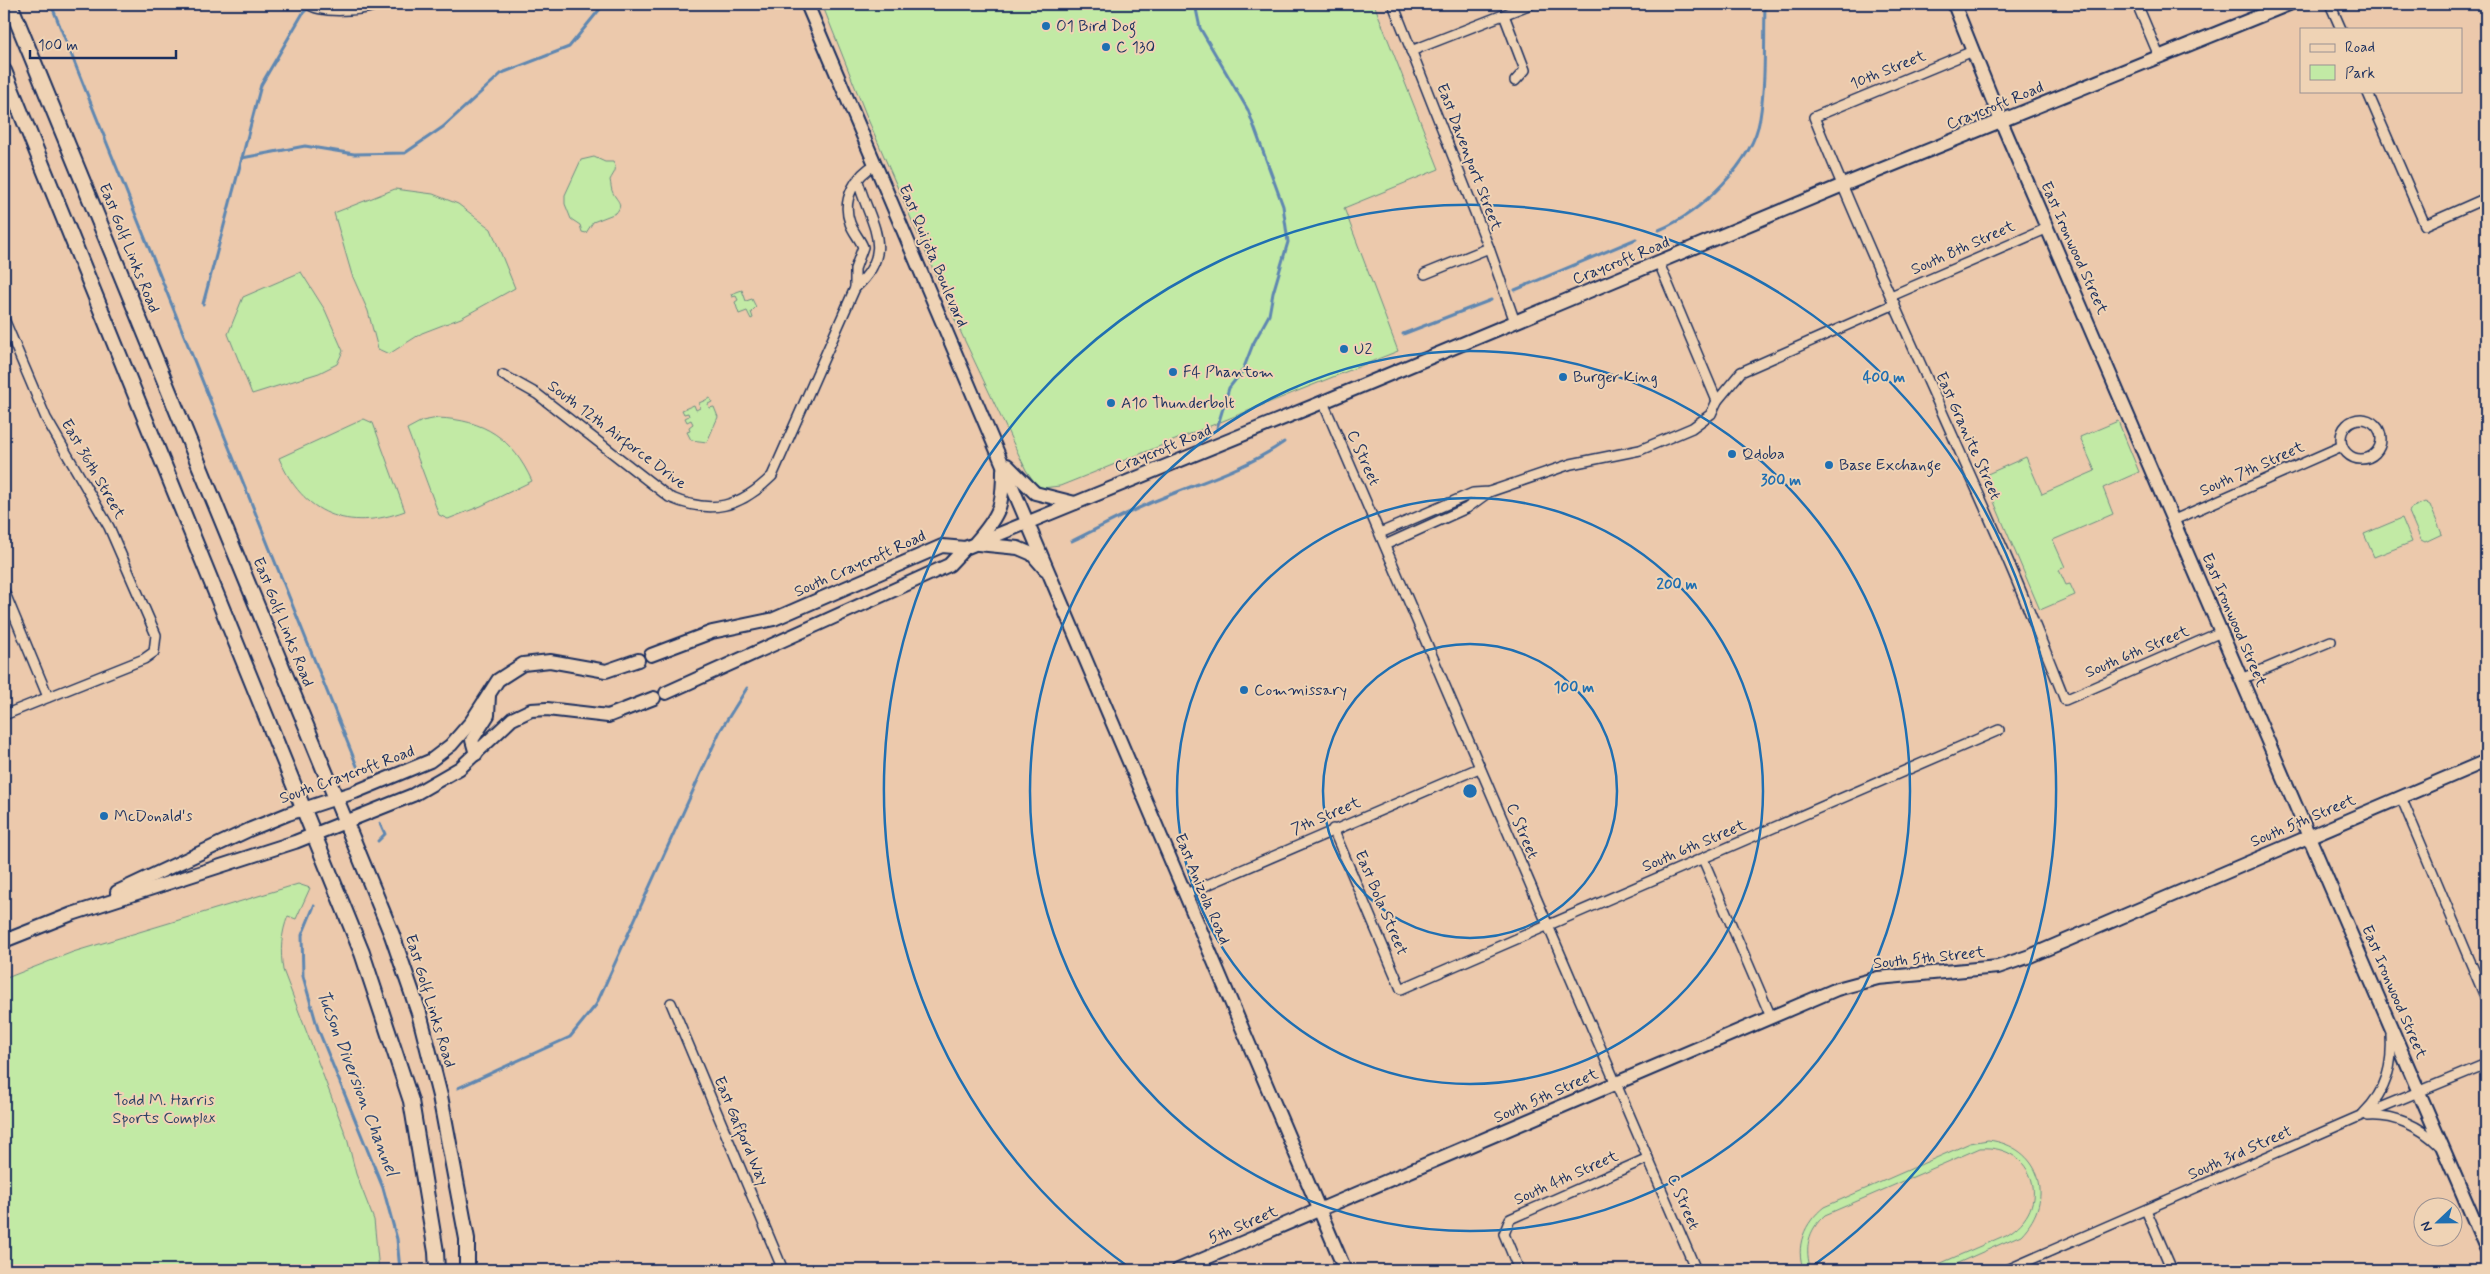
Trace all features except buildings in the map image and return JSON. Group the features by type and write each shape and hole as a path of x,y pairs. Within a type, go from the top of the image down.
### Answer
{"main road":[{"name":"East Golf Links Road","path":"10,4 392,935 419,1013 442,1106 467,1240 467,1270"},
{"path":"4,71 362,953 410,1101 436,1252 436,1270"}],"street":[{"path":"308,4 314,8 334,10 369,9 379,4"},
{"name":"East Quijota Boulevard","path":"808,4 1028,522"},
{"name":"East Davenport Street","path":"1393,4 1515,322"},
{"path":"1411,51 1531,4"},
{"name":"East Ironwood Street","path":"1954,4 2001,121 2486,1248"},
{"path":"2137,4 2159,56"},
{"name":"Craycroft Road","path":"970,546 1659,263 1842,185 2289,4"},
{"path":"2330,4 2341,28"},
{"path":"1504,15 1525,70 1515,82"},
{"name":"10th Street","path":"1814,117 1973,51"},
{"path":"2367,92 2425,224 2486,198"},
{"name":"East Granite Street","path":"1814,117 1842,185 2003,550 2065,700"},
{"name":"South 12th Airforce Drive","path":"855,288 855,269 863,247 849,221 848,208 852,186 858,181 865,170 876,164"},
{"name":"South 12th Airforce Drive","path":"503,375 537,394 669,497 687,504 710,508 730,504 748,496 772,476 855,288 868,276 876,261 878,246 876,231 858,181"},
{"name":"South 8th Street","path":"1489,492 1571,464 1640,450 1699,425 1711,414 1717,401 1741,372 2048,228"},
{"path":"1424,274 1488,248"},
{"path":"1659,263 1717,401"},
{"name":"East 36th Street","path":"4,319 46,418 110,527 156,635 154,652 144,659 48,697"},
{"name":"C Street","path":"1323,402 1546,925 1696,1270"},
{"path":"2357,419 2371,422 2380,432 2381,438 2378,450 2368,458 2362,459 2350,456 2342,446 2342,432 2351,422 2357,419"},
{"name":"South 7th Street","path":"2174,520 2342,446"},
{"path":"1003,462 1035,492 1075,503"},
{"path":"666,693 948,565 970,546 995,517 1003,498 1003,462"},
{"path":"1380,533 1473,493 1489,492"},
{"path":"1385,545 1467,508 1489,492"},
{"name":"East Anizola Road","path":"1028,522 1345,1270"},
{"name":"South Craycroft Road","path":"651,655 712,632 774,619 942,546 1021,550 1032,554 1051,576"},
{"path":"4,591 48,697 4,715"},
{"name":"South 6th Street","path":"2065,700 2222,632"},
{"path":"2241,679 2331,641"},
{"name":"South Craycroft Road","path":"72,914 251,829 430,761 451,744 471,722 498,680 511,670 532,662 550,661 606,671 638,660"},
{"path":"476,754 472,740 488,715 489,692"},
{"name":"South Craycroft Road","path":"4,941 72,914 314,835 413,795 448,776 476,754 512,719 531,710 547,709 608,716 654,698"},
{"name":"South 6th Street","path":"1401,989 1999,730"},
{"name":"South 5th Street","path":"1321,1210 1837,989 1878,978 1998,967 2030,956 2486,761"},
{"name":"7th Street","path":"1186,894 1333,829 1479,768"},
{"path":"2401,797 2486,999"},
{"name":"East Bola Street","path":"1333,829 1401,989"},
{"path":"1703,859 1771,1017"},
{"name":"East Gafford Way","path":"671,1003 783,1270"},
{"path":"2360,1116 2376,1099 2386,1082 2391,1060 2390,1023"},
{"name":"South 3rd Street","path":"2007,1270 2360,1116 2486,1064"},
{"path":"2360,1116 2389,1117 2410,1124 2433,1139 2444,1150"},
{"name":"South 4th Street","path":"1519,1270 1504,1234 1510,1219 1648,1158"},
{"name":"5th Street","path":"1178,1270 1321,1210"},
{"path":"2146,1210 2172,1270"}],"green space":[{"path":"822,4 1374,4 1439,169 1344,208 1398,351 1060,486 1042,488 1035,483 1026,470 955,320 867,117"},
{"path":"594,157 605,162 613,162 615,171 610,180 612,192 620,205 616,213 593,222 586,233 582,232 580,225 571,219 565,204 565,195 581,160"},
{"path":"395,189 433,194 458,204 491,229 515,288 461,318 422,333 389,354 378,349 368,311 352,275 334,213"},
{"path":"301,272 325,310 343,351 337,364 319,373 252,394 228,334 243,297"},
{"path":"742,290 746,301 752,299 756,307 751,312 753,318 751,319 747,311 739,314 735,302 738,300 736,296 732,297 731,294"},
{"path":"710,398 712,402 708,404 709,408 714,407 718,417 707,442 691,440 687,432 690,431 689,427 693,424 691,420 687,422 685,418 689,416 688,413 684,414 682,410 694,405 696,410 700,408 699,403"},
{"path":"438,418 470,423 483,427 495,434 515,453 532,481 481,506 448,519 439,515 407,429 422,421"},
{"path":"364,419 373,423 405,511 365,520 330,514 314,505 289,478 279,458"},
{"path":"2118,421 2139,472 2103,488 2113,514 2053,540 2065,567 2059,570 2066,585 2070,584 2075,595 2040,610 1983,476 2026,457 2042,494 2095,471 2080,437"},
{"path":"2425,502 2430,505 2442,534 2425,542 2421,540 2409,512 2411,508"},
{"path":"2402,518 2412,542 2374,557 2364,534"},
{"name":"Todd M. Harris Sports Complex","path":"298,884 310,888 296,919 288,916 286,922 282,943 283,970 347,1138 356,1174 374,1220 379,1270 4,1270 4,979 73,952"},
{"path":"1988,1140 2006,1144 2020,1152 2031,1163 2037,1176 2040,1190 2038,1205 2032,1221 2021,1235 1942,1270 1925,1270 2006,1235 2021,1223 2030,1209 2033,1195 2032,1180 2025,1167 2014,1156 1999,1149 1980,1148 1825,1215 1811,1233 1808,1255 1811,1270 1804,1270 1800,1253 1803,1236 1811,1220 1824,1207 1970,1143"}],"waterway":[{"path":"51,4 357,766"},
{"path":"203,304 242,158 305,146 354,154 405,153 443,127 502,73 569,47 604,4"},
{"path":"1195,4 1200,28 1248,110 1283,206 1288,242 1273,293 1269,315 1253,344 1243,370 1229,388 1217,428"},
{"path":"1659,230 1691,212 1722,185 1736,169 1755,135 1760,118 1763,90 1765,4"},
{"path":"242,158 261,85 303,13 309,7"},
{"path":"1515,290 1636,239"},
{"path":"1403,334 1491,300"},
{"path":"1072,541 1138,508 1235,469 1284,442"},
{"path":"458,1088 570,1037 596,1005 720,731 747,688"},
{"path":"378,841 385,834 380,823"},
{"name":"Tucson Diversion Channel","path":"314,906 302,935 303,976 318,1029 383,1188 397,1239 400,1270"}],"place":[{"name":"O1 Bird Dog","path":"1046,26"},
{"name":"C 130","path":"1106,47"},
{"name":"U2","path":"1344,349"},
{"name":"F4 Phantom","path":"1173,372"},
{"name":"Burger King","path":"1563,377"},
{"name":"A10 Thunderbolt","path":"1111,403"},
{"name":"Qdoba","path":"1732,454"},
{"name":"Base Exchange","path":"1829,465"},
{"name":"Commissary","path":"1244,690"},
{"name":"McDonald's","path":"104,816"}]}
